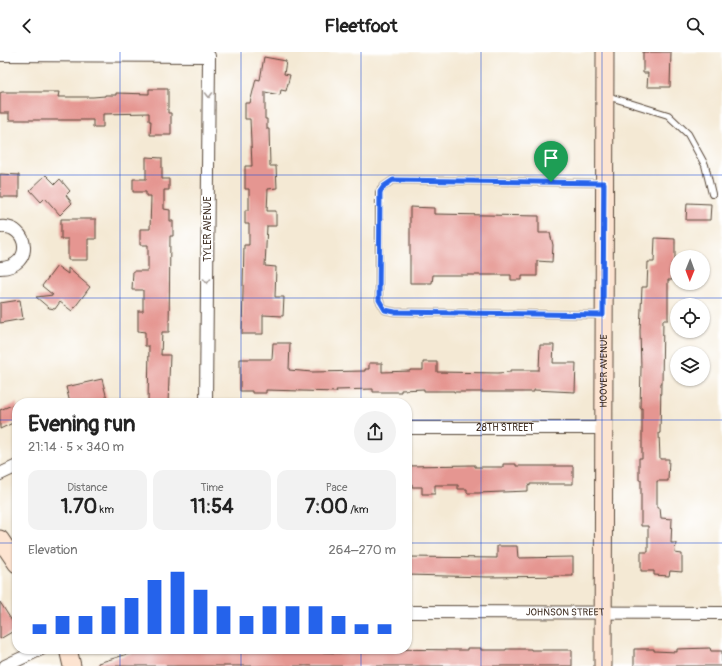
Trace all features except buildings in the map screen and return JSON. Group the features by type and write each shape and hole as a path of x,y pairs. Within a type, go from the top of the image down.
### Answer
{"street":[{"name":"HOOVER AVENUE","path":"603,666 603,315 606,52"},
{"name":"TYLER AVENUE","path":"0,55 209,56 206,398"},
{"path":"0,227 6,226 15,230 22,237 24,246 23,255 18,263 10,268 0,268"},
{"name":"28TH STREET","path":"412,428 603,428"},
{"path":"0,474 12,468"},
{"path":"0,539 12,557"},
{"name":"JOHNSON STREET","path":"412,612 722,613"},
{"path":"5,666 30,654"},
{"path":"69,654 72,666"}],"lane":[{"path":"605,96 668,115 688,134 705,165 712,194"},
{"path":"603,315 395,312 385,310 379,300 380,192 384,186 393,180 604,183"}],"route":[{"path":"393,180 551,182 604,183 603,315 395,312 385,310 379,300 380,192 384,186 393,180"}]}
